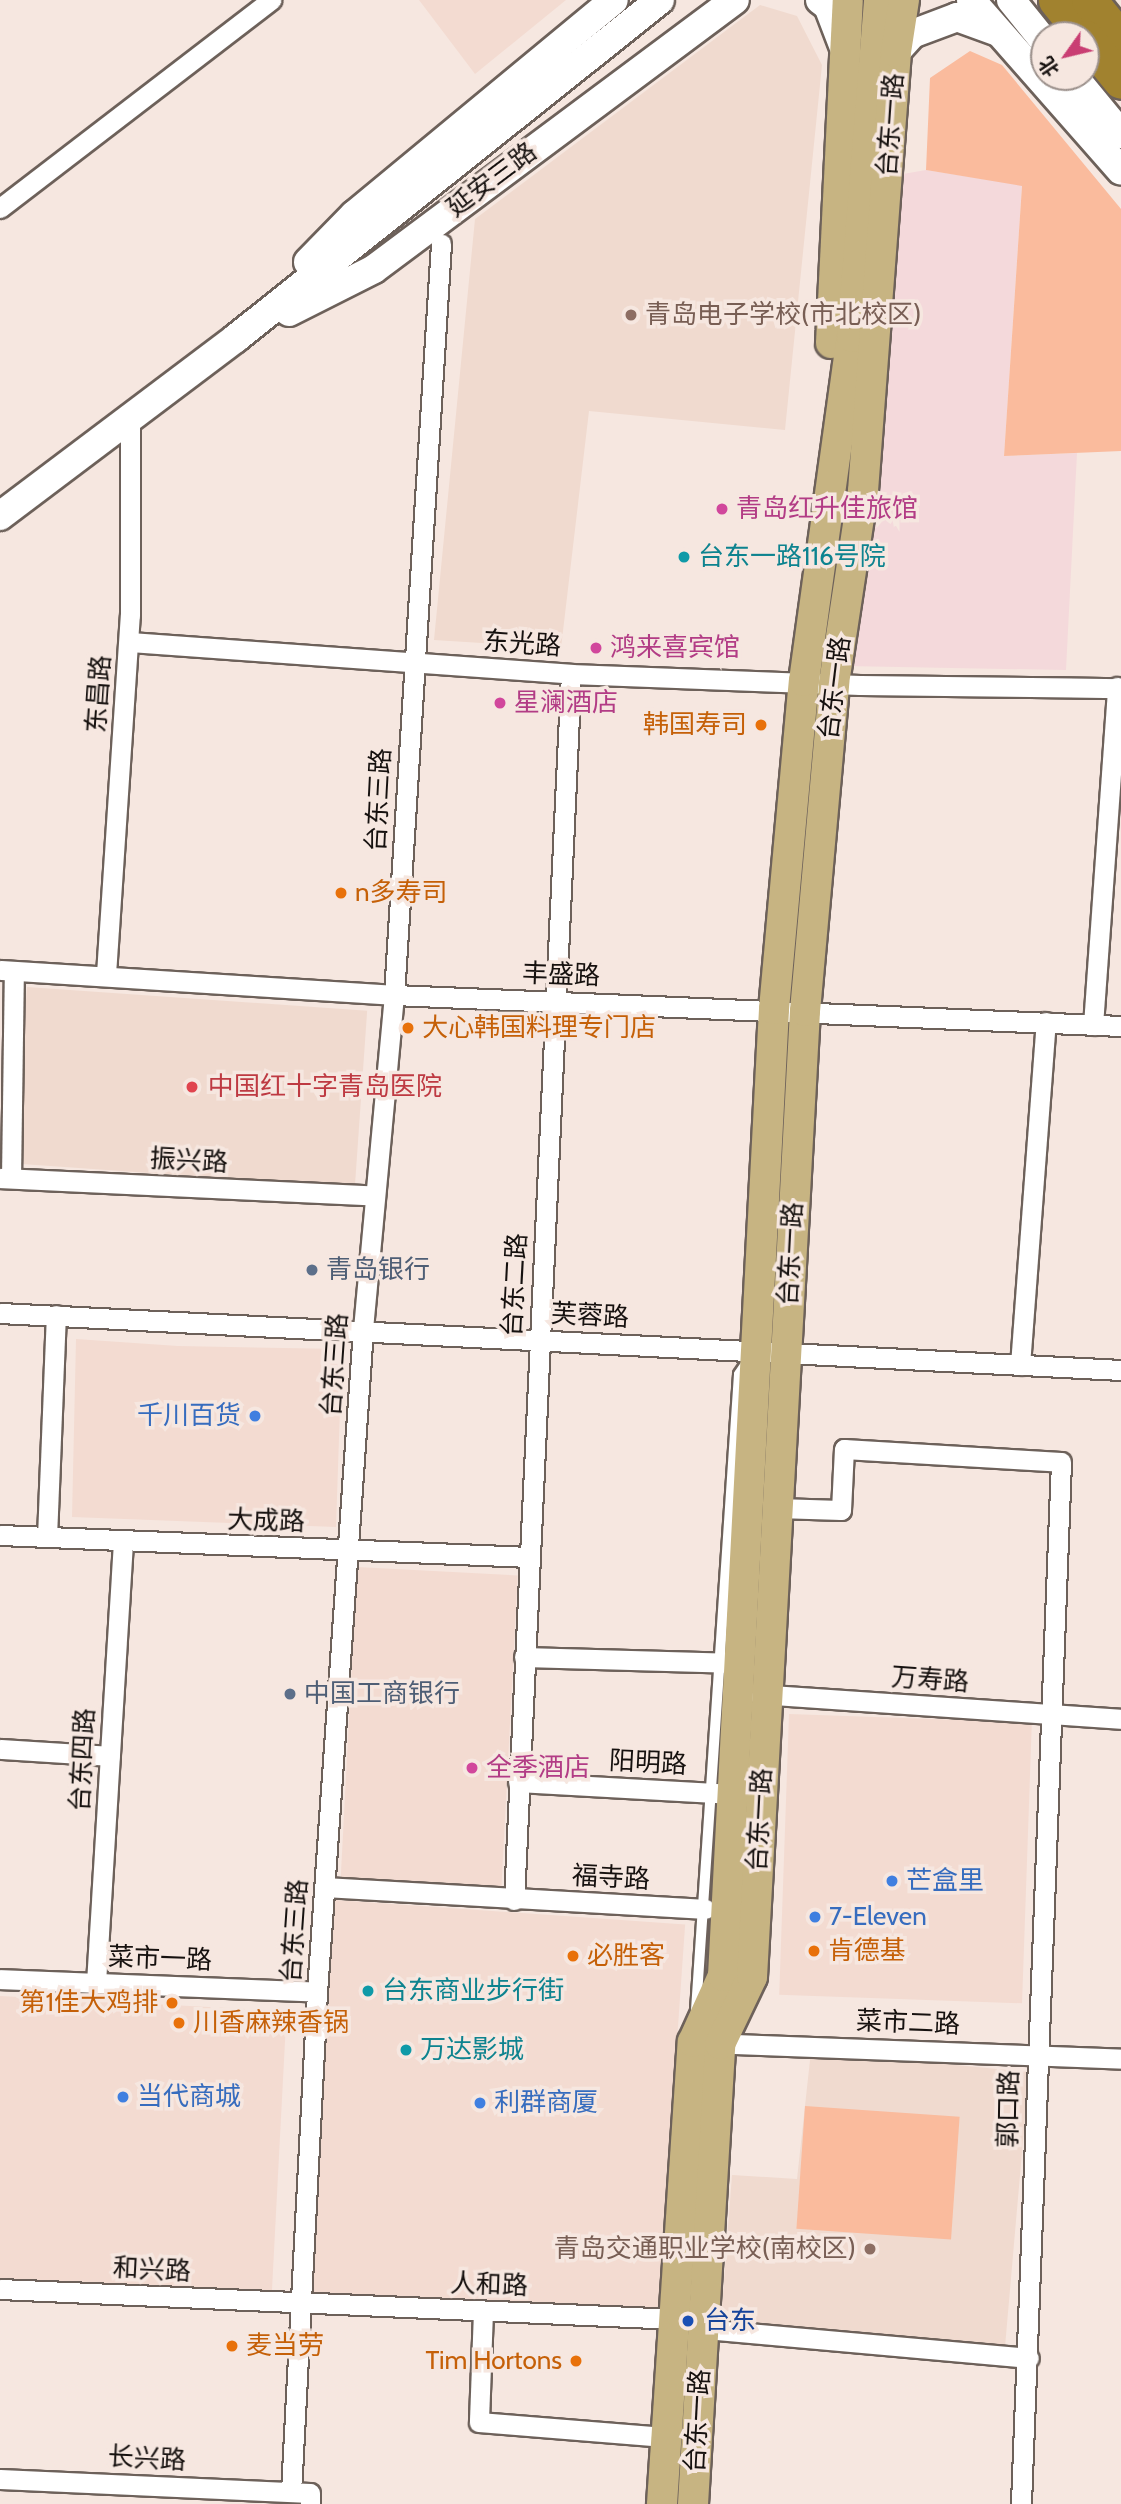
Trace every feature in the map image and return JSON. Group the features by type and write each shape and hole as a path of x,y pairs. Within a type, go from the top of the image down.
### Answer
{"highway":[{"path":"1056,0 1073,21"},
{"path":"1089,0 1121,40"},
{"path":"1100,55 1121,82"}],"main road":[{"name":"延安三路","path":"236,338 354,215 614,0"},
{"name":"延安三路","path":"0,516 236,338 660,0"},
{"name":"延安三路","path":"236,338 374,270 735,0"},
{"path":"820,0 828,6 848,58"},
{"name":"台东一路","path":"693,2504 704,2329 707,2043 752,1977 805,1011 819,682 839,430 828,388 848,58 848,0"},
{"path":"839,430 852,337 879,0"},
{"name":"台东一路","path":"662,2504 676,2319 707,2043 723,1976 723,1793 736,1695 729,1663 754,1352 774,1009 819,682 863,491 896,52 905,0"},
{"path":"971,0 1006,36 1121,171"},
{"path":"1011,0 1030,24"},
{"path":"896,52 912,34 957,17 984,24 1006,36"},
{"path":"1086,91 1121,134"}],"street":[{"path":"0,208 271,0"},
{"name":"台东三路","path":"291,2492 324,1887 363,1329 394,995 441,243"},
{"name":"东昌路","path":"106,974 129,642 130,417"},
{"name":"东光路","path":"129,642 571,674 819,682 1119,687"},
{"name":"台东二路","path":"514,1900 571,674"},
{"path":"1093,1025 1119,687"},
{"path":"5,1178 7,971"},
{"name":"丰盛路","path":"7,971 106,974 394,995 774,1009 1121,1026"},
{"path":"1020,1365 1046,1023"},
{"name":"振兴路","path":"5,1178 375,1196"},
{"name":"芙蓉路","path":"0,1313 324,1327 1121,1370"},
{"path":"47,1537 56,1315"},
{"name":"郭口路","path":"777,1508 841,1510 844,1449 1061,1462 1036,2053 1029,2358 1021,2504"},
{"name":"大成路","path":"0,1535 530,1557"},
{"name":"台东四路","path":"96,1983 123,1541"},
{"path":"524,1657 729,1663"},
{"name":"万寿路","path":"736,1695 1121,1719"},
{"path":"0,1749 110,1756"},
{"name":"阳明路","path":"518,1782 723,1793"},
{"name":"福寺路","path":"324,1887 705,1909"},
{"name":"菜市一路","path":"0,1979 317,1992"},
{"name":"菜市二路","path":"707,2043 1036,2053 1121,2059"},
{"name":"和兴路","path":"0,2289 300,2304"},
{"name":"人和路","path":"300,2304 676,2319"},
{"path":"483,2311 479,2422 667,2437"},
{"path":"704,2329 1029,2358"},
{"name":"长兴路","path":"0,2479 264,2497 291,2492"},
{"path":"291,2492 310,2493 310,2504"}],"lane":[{"path":"707,2043 705,1909 723,1793 729,1663"}],"shaded area":[{"path":"419,0 566,0 475,74"},
{"name":"青岛电子学校(市北校区)","path":"760,5 797,16 822,65 785,430 589,411 561,648 434,640 475,219"},
{"path":"970,51 1002,65 1121,209 1121,451 1004,456 1022,186 926,170 930,78"},
{"path":"926,170 1022,185 1004,456 1077,453 1066,670 845,666 903,174"},
{"name":"中国红十字青岛医院","path":"27,987 367,1011 355,1187 15,1164"},
{"path":"76,1339 178,1346 342,1349 336,1527 72,1517"},
{"path":"357,1567 518,1575 501,1890 341,1882"},
{"name":"芒盒里","path":"789,1714 1032,1722 1022,2003 779,1995"},
{"name":"利群商厦","path":"335,1900 685,1924 657,2328 307,2304"},
{"name":"当代商城","path":"0,1996 287,2011 271,2303 0,2288"},
{"name":"青岛交通职业学校(南校区)","path":"811,2051 1029,2072 1005,2347 721,2320 732,2175 797,2179"},
{"path":"805,2106 960,2117 951,2240 796,2229"}],"place":[{"name":"青岛电子学校(市北校区)","path":"631,315"},
{"name":"青岛红升佳旅馆","path":"722,509"},
{"name":"台东一路116号院","path":"684,557"},
{"name":"鸿来喜宾馆","path":"596,648"},
{"name":"星澜酒店","path":"500,703"},
{"name":"韩国寿司","path":"761,725"},
{"name":"n多寿司","path":"341,893"},
{"name":"大心韩国料理专门店","path":"408,1028"},
{"name":"中国红十字青岛医院","path":"192,1087"},
{"name":"青岛银行","path":"312,1270"},
{"name":"千川百货","path":"255,1416"},
{"name":"中国工商银行","path":"290,1694"},
{"name":"全季酒店","path":"472,1768"},
{"name":"芒盒里","path":"892,1881"},
{"name":"7-Eleven","path":"815,1917"},
{"name":"肯德基","path":"814,1951"},
{"name":"必胜客","path":"573,1956"},
{"name":"台东商业步行街","path":"368,1991"},
{"name":"第1佳大鸡排","path":"172,2003"},
{"name":"川香麻辣香锅","path":"179,2023"},
{"name":"万达影城","path":"406,2050"},
{"name":"当代商城","path":"123,2097"},
{"name":"利群商厦","path":"480,2103"},
{"name":"青岛交通职业学校(南校区)","path":"870,2249"},
{"name":"台东","path":"688,2321"},
{"name":"麦当劳","path":"232,2346"},
{"name":"Tim Hortons","path":"576,2361"}]}
